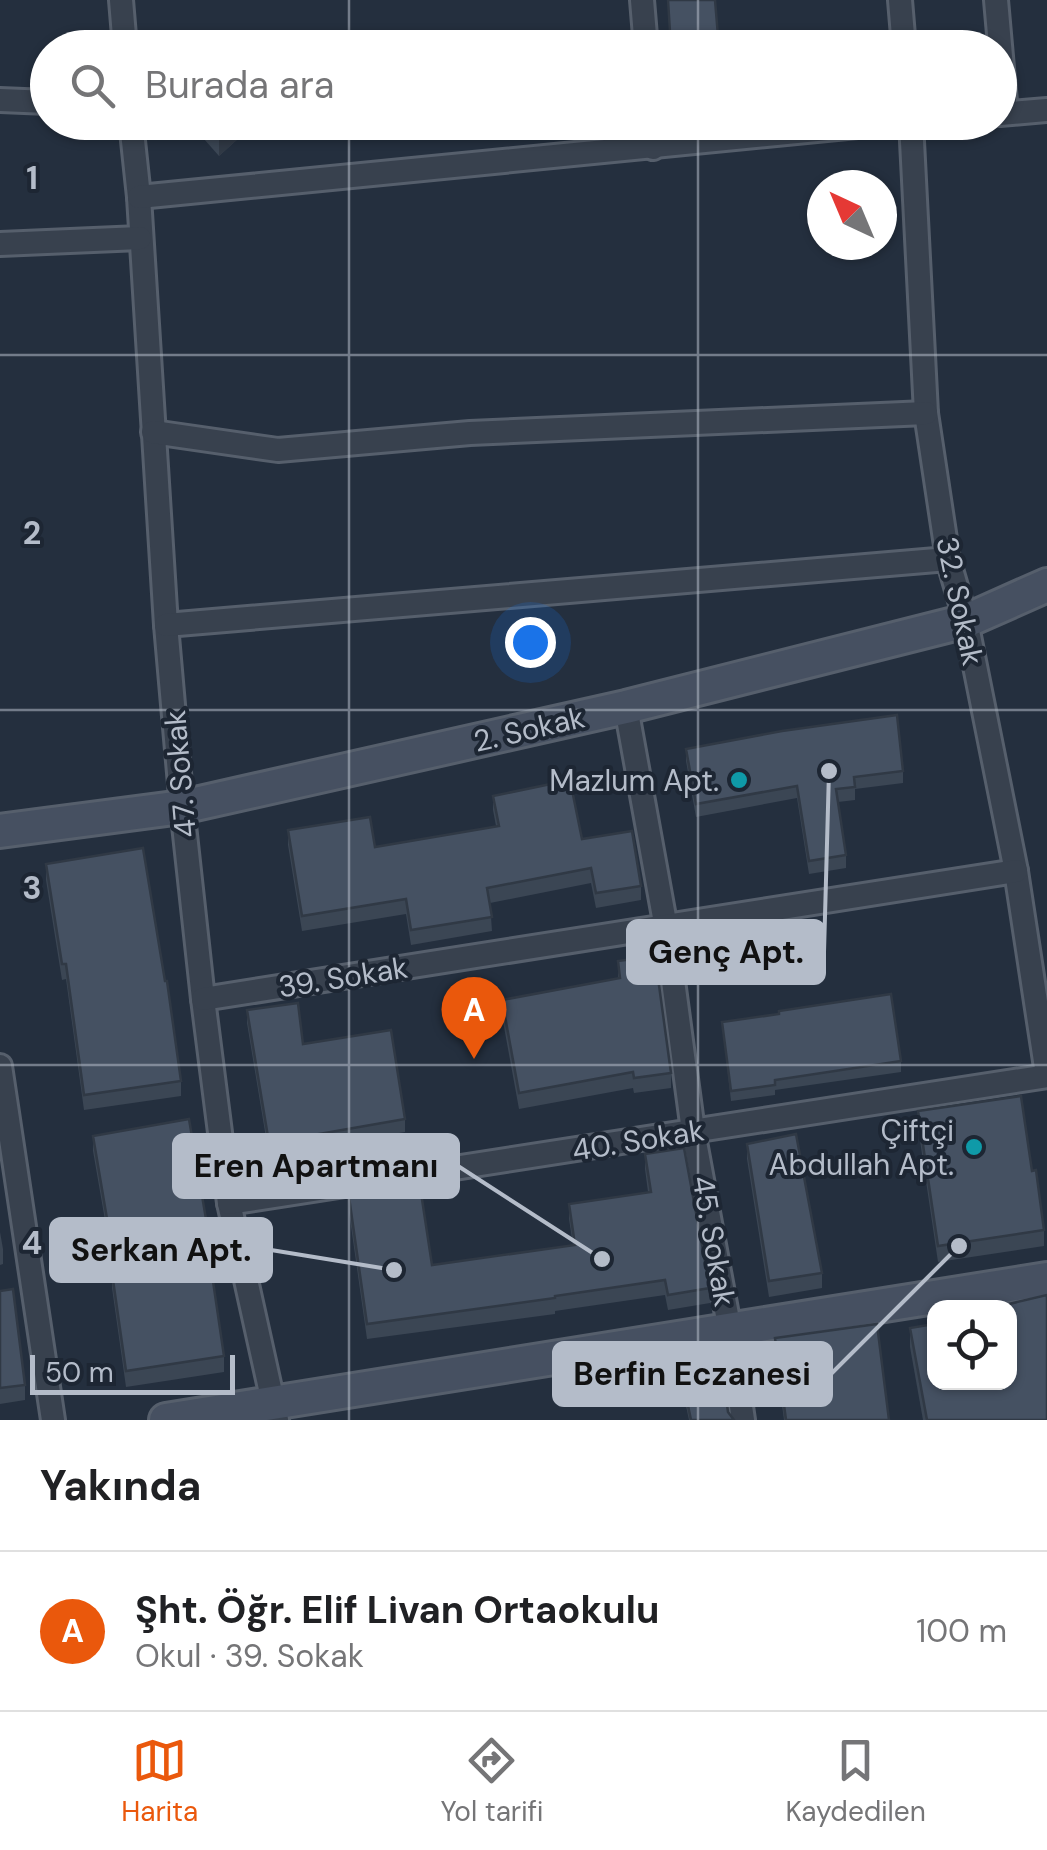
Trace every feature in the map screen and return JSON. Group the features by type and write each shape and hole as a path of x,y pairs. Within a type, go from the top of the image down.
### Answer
{"street":[{"path":"121,0 124,30"},
{"path":"642,0 644,30"},
{"path":"900,0 902,30"},
{"path":"996,0 998,30"},
{"path":"0,100 30,101"},
{"path":"1017,113 1047,110"},
{"name":"47. Sokak","path":"133,140 166,625 203,999 229,1203 275,1410"},
{"path":"652,140 653,148"},
{"path":"139,197 728,140"},
{"name":"32. Sokak","path":"912,140 926,413 948,559 966,622 1016,871 1047,1075"},
{"path":"0,244 140,238"},
{"path":"153,432 278,450 509,431 926,413"},
{"path":"166,625 948,559"},
{"name":"2. Sokak","path":"0,831 182,807 626,707 966,622 1047,585"},
{"name":"45. Sokak","path":"626,707 666,928 694,1131 744,1420"},
{"name":"39. Sokak","path":"203,999 1016,871"},
{"path":"0,1066 53,1420"},
{"name":"40. Sokak","path":"229,1203 1047,1075"},
{"path":"166,1420 275,1410 1047,1279"}],"building":[{"path":"668,0 715,0 718,30 670,30"},
{"path":"897,715 903,771 854,777 855,787 836,789 846,855 809,861 797,786 696,804 686,749"},
{"path":"570,780 582,839 632,831 641,886 596,893 591,868 487,888 492,917 411,930 406,899 302,916 288,830 370,817 375,847 499,826 493,796"},
{"path":"143,848 181,1081 84,1095 66,964 62,964 46,864"},
{"path":"655,956 671,1073 634,1078 633,1072 519,1093 502,1000 620,978 618,961"},
{"path":"891,994 901,1061 775,1080 775,1085 731,1091 722,1022"},
{"path":"298,1003 303,1044 391,1030 405,1119 319,1134 321,1147 271,1155 247,1010"},
{"path":"1021,1096 1044,1230 938,1246 918,1111"},
{"path":"189,1119 224,1356 126,1371 112,1273 116,1272 93,1136"},
{"path":"796,1134 822,1273 769,1281 747,1144"},
{"path":"684,1148 710,1288 668,1295 665,1280 367,1324 349,1197 420,1186 432,1265 575,1245 569,1204 651,1192 645,1154"},
{"path":"13,1289 25,1385 0,1388 0,1291"},
{"path":"1047,1295 1047,1420 927,1420 910,1328 927,1325 927,1390 1017,1390 1017,1302"},
{"path":"877,1324 889,1420 786,1420 775,1338"},
{"path":"721,1360 728,1412 734,1420 691,1420 680,1367"}],"place":[{"name":"Genç Apt.","path":"829,771"},
{"name":"Mazlum Apt.","path":"739,780"},
{"name":"Şht. Öğr. Elif Livan Ortaokulu","path":"474,1059"},
{"name":"Çiftçi Abdullah Apt.","path":"974,1147"},
{"name":"Berfin Eczanesi","path":"959,1246"},
{"name":"Eren Apartmanı","path":"602,1259"},
{"name":"Serkan Apt.","path":"394,1270"}]}
